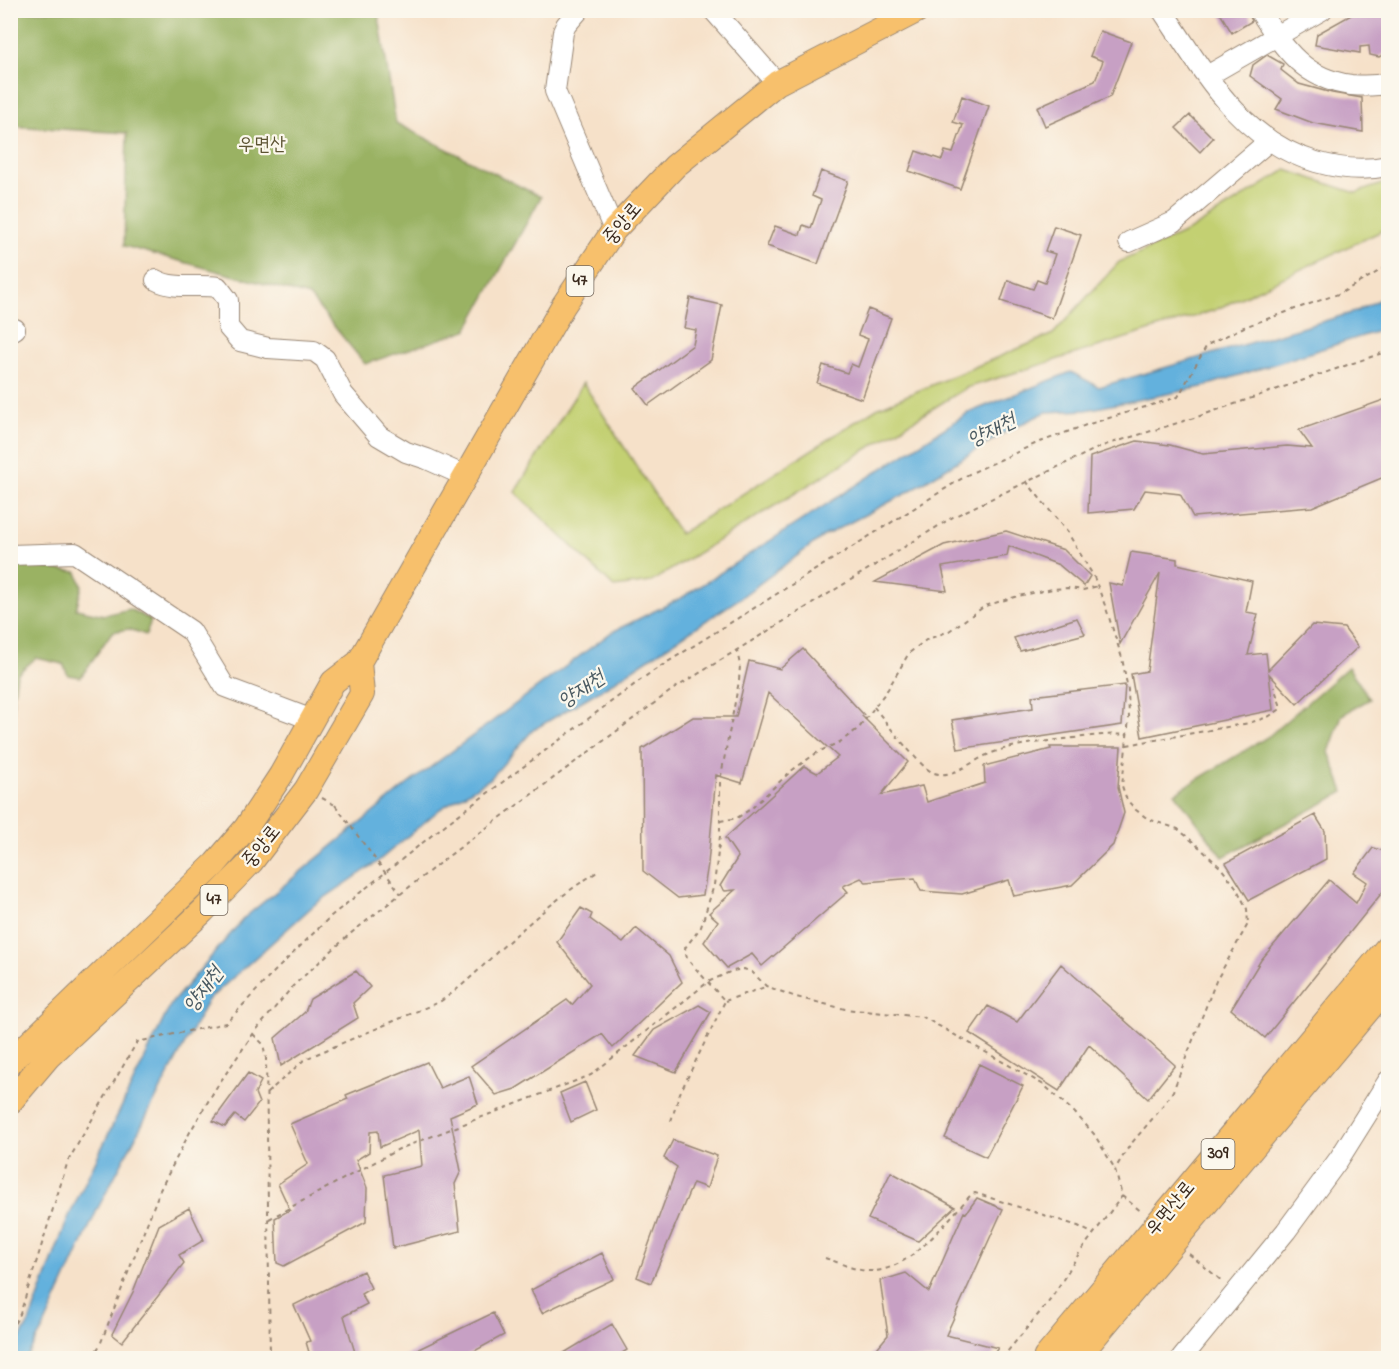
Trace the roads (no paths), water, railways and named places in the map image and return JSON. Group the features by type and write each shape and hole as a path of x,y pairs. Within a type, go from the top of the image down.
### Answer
{"highway":[{"name":"우면산로","path":"1047,1359 1389,949"},
{"name":"우면산로","path":"1075,1359 1389,984"}],"main road":[{"name":"중앙로","path":"11,1060 214,864 246,828 281,775 310,719 333,682 359,662 563,306 614,230 675,166 777,83 918,10"},
{"name":"중앙로","path":"10,1102 48,1057 203,911 251,862 306,790 362,694 359,662"}],"street":[{"path":"713,10 777,83"},
{"path":"1162,10 1207,76 1241,117 1269,141 1307,159 1331,166 1354,169 1389,166"},
{"path":"1259,10 1276,37 1294,59 1322,78 1361,86 1389,84"},
{"path":"1207,76 1322,10"},
{"path":"569,13 563,32 555,91 614,230"},
{"path":"1129,242 1174,222 1269,141"},
{"path":"156,280 163,284 179,286 218,287 228,300 228,327 240,341 268,348 314,351 325,359 343,394 379,436 406,452 465,476"},
{"path":"10,555 75,553 191,631 225,687 310,719"},
{"path":"1182,1359 1286,1231 1340,1159 1389,1081"}],"water":[{"name":"양재천","path":"1388,295 1388,328 1202,387 1086,410 1046,412 1007,431 903,495 824,536 736,601 607,686 533,730 490,779 440,809 376,863 314,905 208,1000 98,1208 43,1329 26,1358 11,1358 11,1353 29,1323 68,1218 171,1004 244,918 408,784 612,632 683,597 968,413 1071,372 1099,387 1355,312"}],"park label":[{"name":"우면산","path":"262,145"}]}
